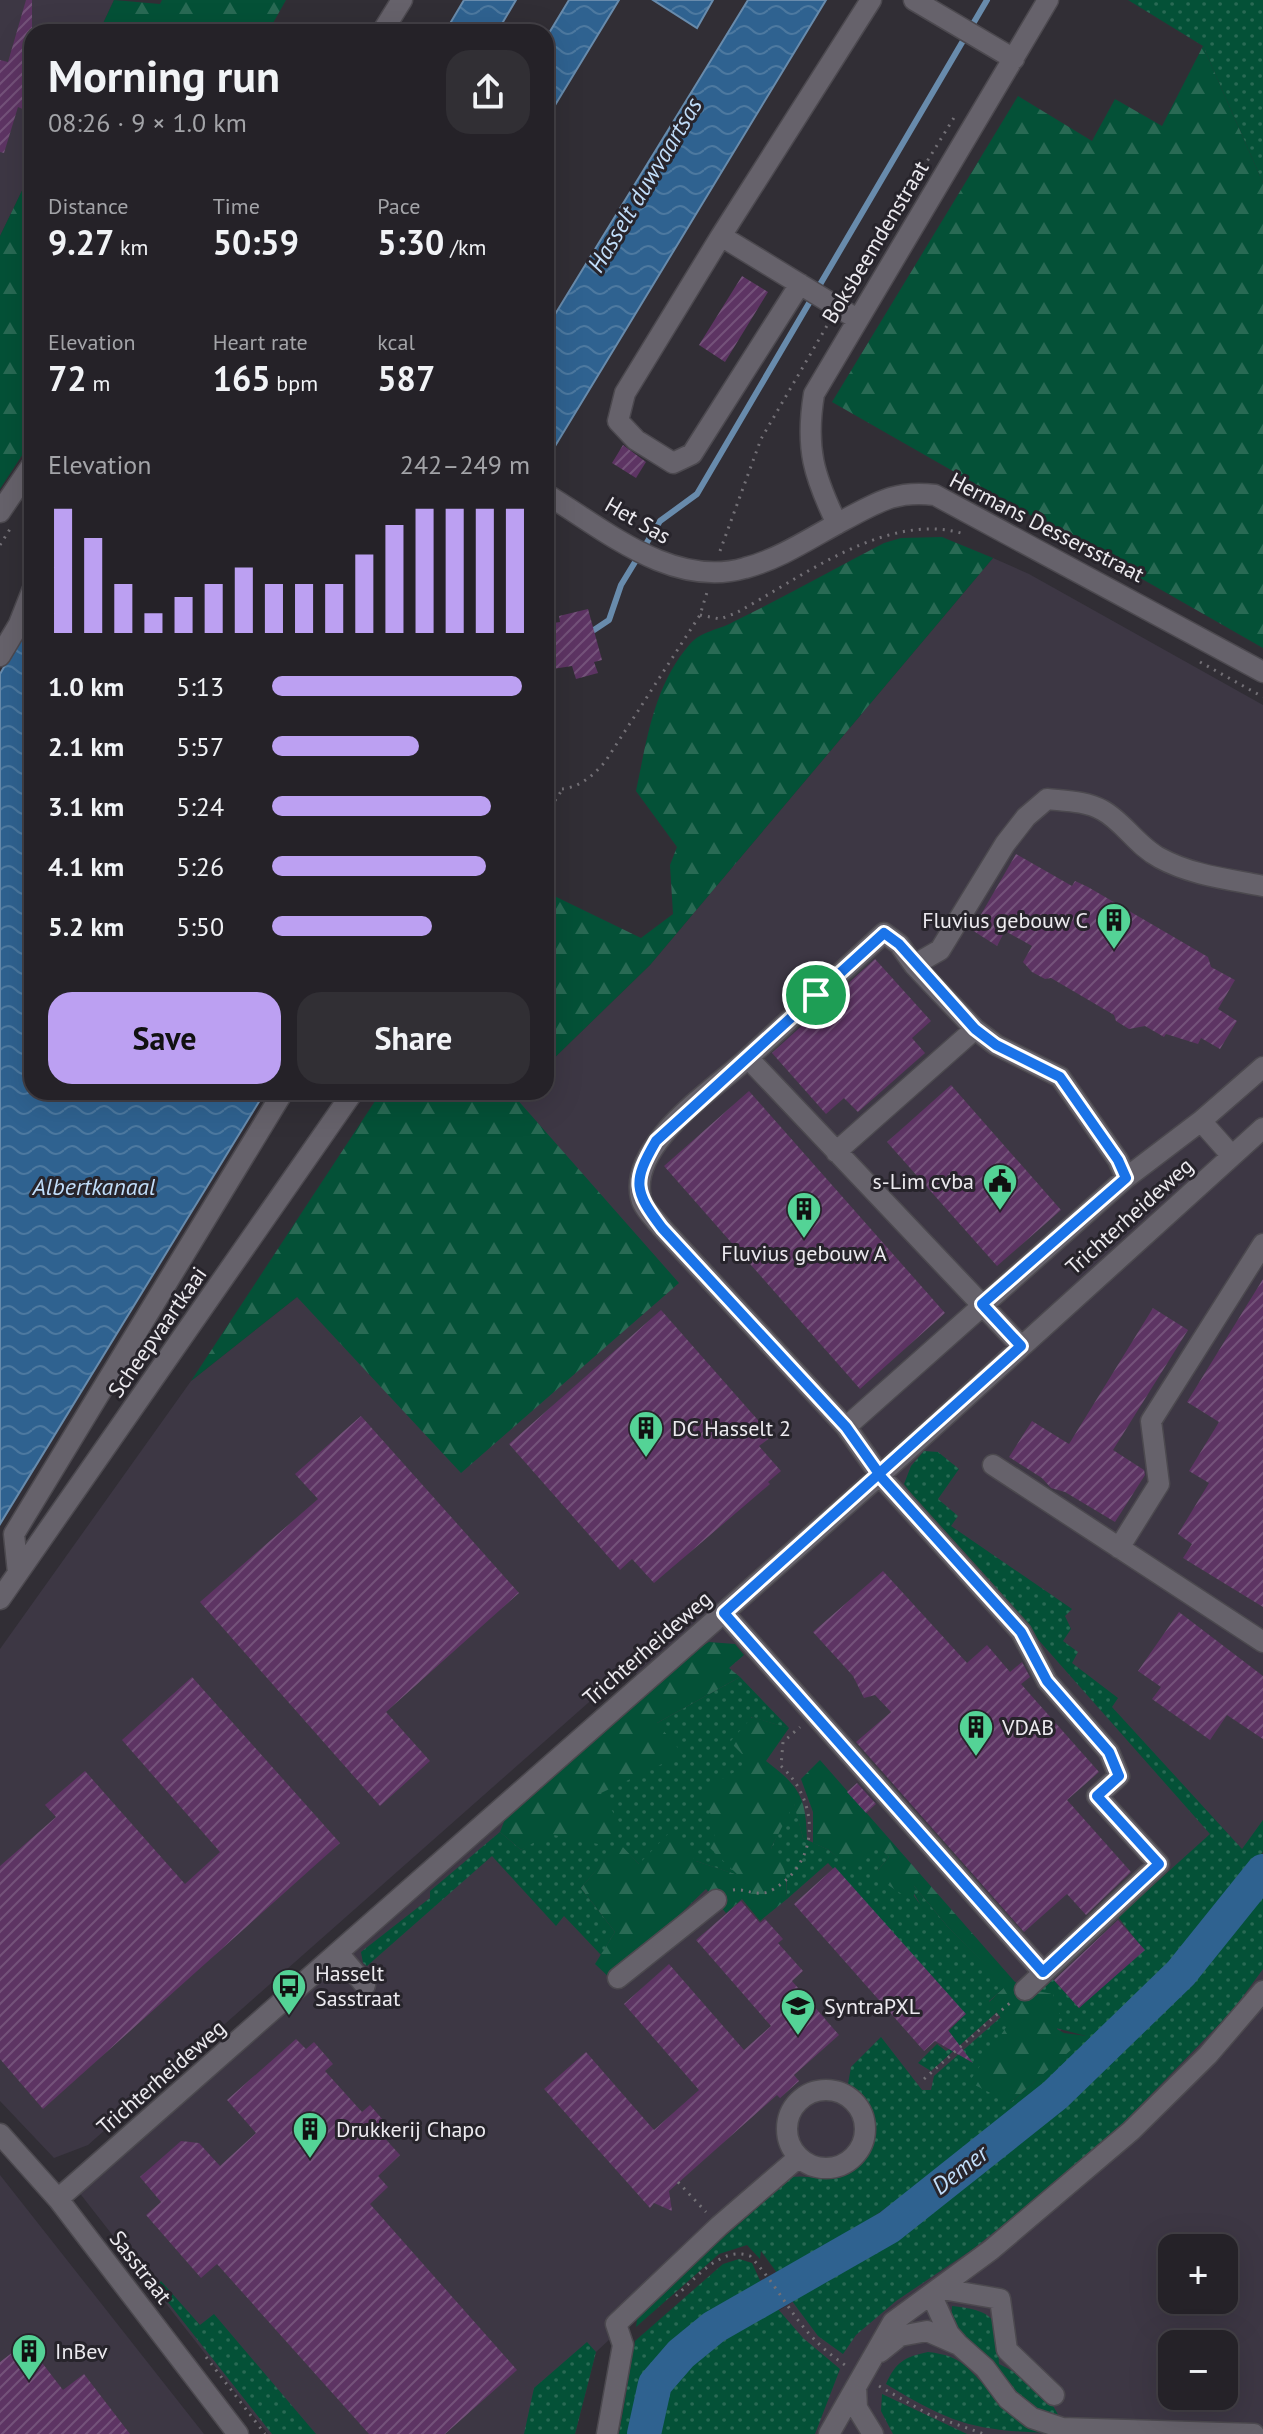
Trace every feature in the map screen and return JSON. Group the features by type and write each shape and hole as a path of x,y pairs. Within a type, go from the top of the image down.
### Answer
{"street":[{"path":"387,24 402,0"},
{"path":"800,284 692,454 673,463 648,448 618,421 625,393 871,0"},
{"path":"914,0 941,6 1014,59"},
{"name":"Boksbeemdenstraat","path":"837,524 819,486 809,454 809,421 814,394 1048,0"},
{"path":"721,236 857,319"},
{"path":"0,512 24,477"},
{"name":"Hermans Dessersstraat","path":"713,572 743,569 772,559 887,497 911,492 935,495 1263,672"},
{"name":"Het Sas","path":"554,499 655,560 713,572"},
{"path":"0,656 24,611"},
{"path":"914,965 940,950 1005,844 1026,817 1047,799 1083,803 1104,811 1132,840 1160,858 1192,872 1263,886"},
{"path":"1025,1990 1159,1864 1097,1796 1119,1776 1109,1752 1047,1681 1021,1632 880,1475 846,1427 662,1228 641,1201 639,1170 656,1141 884,933 899,944 914,965 975,1029 996,1045 1060,1077 1111,1150 1126,1178"},
{"path":"836,1152 975,1029"},
{"path":"748,1058 1021,1346"},
{"path":"846,1427 1126,1178 1155,1159 1263,1067"},
{"path":"18,1573 14,1534 278,1100"},
{"name":"Scheepvaartkaai","path":"0,1599 347,1100"},
{"path":"1201,1121 1232,1156"},
{"name":"Trichterheideweg","path":"58,2199 880,1475 1263,1128"},
{"path":"1119,1548 1159,1484 1151,1421 1263,1244"},
{"path":"993,1465 1263,1642"},
{"path":"724,1613 1043,1972"},
{"path":"618,1978 716,1900"},
{"path":"338,1953 365,1985"},
{"path":"829,2434 893,2322 936,2291 1131,2131 1208,2055 1263,1991"},
{"name":"Sasstraat","path":"0,2134 58,2199 238,2434"},
{"path":"607,2434 623,2345 616,2324 719,2226 799,2157"},
{"path":"936,2291 949,2334 985,2368 1008,2399 1032,2418 1062,2428 1254,2434"},
{"path":"936,2291 1000,2299 1007,2350 1054,2395"},
{"path":"874,2357 900,2336 927,2331 959,2345"},
{"path":"839,2434 859,2382"},
{"path":"859,2382 857,2408 873,2434"}],"path":[{"path":"700,615 720,619 736,613 890,532 943,528 965,534"},
{"path":"554,789 562,790 589,779 605,762 700,615 713,572"},
{"path":"1196,660 1263,697"},
{"path":"554,802 562,790"},
{"path":"716,1900 736,1888 755,1895 774,1889 805,1860 810,1841 809,1809 797,1781 781,1766 783,1742 795,1731"},
{"path":"924,2079 1025,1990"},
{"path":"678,2182 719,2226"},
{"path":"667,2304 721,2257 740,2252 757,2264 797,2323 859,2382 930,2415 984,2434"}],"shaded area":[{"path":"0,0 114,0 103,24 24,24 24,186 0,236"},
{"path":"993,558 1029,574 1263,705 1263,1831 1243,1860 872,2207 740,2221 694,2261 596,2352 575,2434 268,2434 78,2191 646,1688 631,1665 88,2145 54,2158 0,2101 0,1649 191,1381 297,1297 510,1100 554,1100 554,1058 650,965"},
{"path":"1263,1884 1263,2434 657,2434 668,2383 854,2262 1079,2090"},
{"path":"0,2175 204,2434 0,2434"}],"green space":[{"path":"114,0 160,4 162,0 286,0 272,24 103,24"},
{"path":"1128,0 1263,0 1263,183 1203,46"},
{"path":"1203,46 1263,183 1263,648 832,402 1018,96 1092,141 1115,99 1162,126"},
{"path":"24,186 24,452 0,489 0,236"},
{"path":"942,537 993,558 650,965 554,1058 554,896 641,938 673,914 670,865 677,847 636,791 654,713 678,660 699,636 728,625 884,543 901,538"},
{"path":"376,1100 518,1100 679,1283 461,1473 297,1297 191,1381"},
{"path":"924,1451 938,1452 959,1469 938,1499 958,1516 951,1526 1072,1609 1065,1616 1071,1629 1063,1641 1078,1652 1072,1663 1118,1698 1112,1707 1242,1849 1263,1820 1263,1852 1143,1990 1096,2037 1047,2082 945,2165 892,2204 780,2277 761,2251 760,2259 747,2245 719,2254 636,2327 638,2313 792,2177 830,2179 841,2177 860,2166 871,2147 874,2125 867,2106 848,2084 851,2067 881,2037 922,2090 931,2090 934,2076 1001,2017 1008,2026 1010,2103 1086,2036 1056,2028 1032,1990 1049,1975 1079,2008 1144,1950 1118,1917 1210,1834 920,1506 904,1484 911,1466"},
{"path":"709,1642 735,1644 744,1655 729,1668 740,1677 657,1723 683,1754 601,1793 621,1825 603,1845 549,1834 521,1850 500,1832 505,1819 683,1657"},
{"path":"740,1677 789,1728 751,1717 751,1763 740,1876 696,1861 639,1864 619,1844 581,1888 615,1932 601,1955 564,1916 556,1926 492,1856 367,1966 363,1963 361,1952 430,1898 430,1891 500,1832 521,1850 601,1793 657,1723"},
{"path":"752,1717 789,1728 766,1761 794,1786 805,1813 807,1840 803,1838 794,1804 771,1848 783,1865 787,1899 760,1921 742,1899 726,1913 706,1889 612,1980 595,1964 615,1932 581,1888 619,1843 639,1864 670,1832 696,1861 738,1875 710,1848 717,1828 700,1791 751,1763 730,1742"},
{"path":"820,1760 1015,1982 1032,1990 1053,1994 1060,2015 1057,2029 1087,2036 1010,2103 969,2082 1007,2026 989,2002 1006,1986 948,1927 914,1886 914,1896 923,1908 885,1883 878,1870 889,1857 877,1845 865,1861 849,1868 829,1850 813,1843 813,1812 801,1779"},
{"path":"794,1802 803,1838 829,1850 849,1867 877,1844 889,1857 878,1870 921,1906 912,1890 914,1886 948,1927 1007,1986 989,2001 997,2012 931,2071 918,2063 937,2044 946,2051 954,2046 948,2032 965,2014 828,1863 787,1899 787,1880 771,1848"},
{"path":"1263,1884 1263,1969 1233,2010 1102,2145 973,2249 896,2301 856,2335 843,2354 818,2336 792,2301 895,2236 1079,2090 1212,1947"},
{"path":"739,2259 752,2263 762,2285 699,2321 648,2371 632,2434 619,2434 635,2341 723,2264"},
{"path":"161,2281 200,2325 214,2314 316,2434 272,2434 156,2287"},
{"path":"952,2306 979,2311 993,2321 998,2338 999,2364 1018,2374 1045,2396 1061,2423 1032,2414 951,2321"},
{"path":"777,2308 803,2338 840,2369 815,2434 652,2434 656,2402 676,2370"},
{"path":"587,2342 596,2352 575,2434 524,2434 534,2388"},
{"path":"928,2352 957,2360 997,2396 1052,2433 1003,2430 965,2423 947,2417 886,2384 893,2370 902,2362"},
{"path":"882,2394 967,2434 893,2434 881,2411"}],"water":[{"path":"464,0 516,0 502,24 450,24"},
{"path":"569,0 619,0 554,107 554,25"},
{"path":"653,0 713,0 697,28"},
{"name":"Hasselt duwvaartsas","path":"748,0 826,0 554,448 554,316"},
{"name":"Albertkanaal","path":"24,632 24,1100 260,1100 0,1524 0,674"}],"building":[{"path":"26,0 32,0 32,24 24,24 24,110 18,107 4,153 0,152 0,60 8,62"},
{"path":"742,276 768,292 725,362 699,345"},
{"path":"623,445 646,462 636,478 612,463"},
{"path":"588,609 602,660 594,662 598,673 576,679 572,666 554,669 554,623 560,622 559,616"},
{"name":"Fluvius gebouw C","path":"1016,854 1072,886 1075,881 1088,887 1208,957 1211,967 1235,980 1218,1009 1237,1021 1220,1049 1201,1038 1198,1044 1166,1034 1164,1037 1145,1026 1129,1029 1116,1021 1114,1015 1051,978 1045,979 1032,972 1023,962 1032,946 1005,931 997,946 972,930"},
{"path":"875,959 931,1021 912,1038 925,1053 858,1112 844,1098 826,1114 772,1053"},
{"path":"951,1085 1061,1210 997,1266 887,1142"},
{"name":"Fluvius gebouw A","path":"749,1091 945,1313 860,1389 664,1166"},
{"path":"1263,1279 1263,1607 1183,1558 1192,1544 1178,1534 1209,1483 1189,1471 1219,1422 1187,1402"},
{"path":"1153,1308 1188,1330 1113,1450 1144,1470 1145,1475 1115,1522 1065,1492 1051,1488 1042,1478 1009,1457 1032,1421 1069,1444"},
{"name":"DC Hasselt 2","path":"661,1310 772,1436 759,1446 781,1471 768,1482 770,1484 654,1583 632,1559 620,1570 509,1444"},
{"path":"361,1416 519,1593 386,1712 430,1761 380,1806 200,1602 318,1499 295,1474"},
{"name":"VDAB","path":"883,1571 967,1663 987,1645 1010,1672 1022,1662 1030,1677 1021,1684 1099,1772 1067,1800 1131,1872 1086,1915 1067,1894 1024,1932 856,1742 891,1712 875,1695 864,1698 853,1676 813,1632"},
{"path":"1179,1612 1263,1676 1263,1739 1227,1715 1210,1740 1152,1699 1161,1687 1138,1671"},
{"path":"192,1677 340,1843 43,2109 0,2059 0,1866 56,1817 45,1805 85,1771 185,1884 220,1852 122,1740"},
{"path":"857,1783 876,1804 866,1813 847,1792"},
{"path":"835,1867 966,2014 948,2030 973,2063 935,2041 924,2051 794,1904"},
{"name":"SyntraPXL","path":"741,1901 760,1923 765,1919 783,1939 778,1943 803,1971 792,1981 839,2035 794,2075 799,2081 780,2098 777,2095 669,2191 672,2211 654,2203 650,2208 544,2089 586,2052 654,2130 699,2090 624,2004 669,1964 744,2050 771,2026 696,1940"},
{"path":"1118,1920 1145,1950 1079,2008 1054,1980"},
{"path":"296,2039 306,2049 314,2042 333,2064 325,2071 362,2112 370,2105 389,2127 381,2134 400,2155 378,2176 388,2187 370,2204 517,2370 445,2434 369,2434 217,2264 201,2278 146,2215 161,2202 140,2177 181,2141 199,2143 220,2166 256,2133 227,2100"},
{"name":"InBev","path":"26,2342 63,2390 84,2374 130,2434 0,2434 0,2362"}],"waterway":[{"path":"594,630 609,620 621,585 660,521 697,494 987,0"},
{"name":"Demer","path":"644,2434 655,2384 681,2354 714,2327 889,2227 1055,2095 1181,1973 1263,1871"}],"place":[{"name":"Fluvius gebouw C","path":"1114,951"},
{"name":"s-Lim cvba","path":"1000,1212"},
{"name":"Fluvius gebouw A","path":"804,1240"},
{"name":"DC Hasselt 2","path":"646,1459"},
{"name":"VDAB","path":"976,1758"},
{"name":"Hasselt Sasstraat","path":"289,2017"},
{"name":"SyntraPXL","path":"798,2037"},
{"name":"Drukkerij Chapo","path":"310,2160"},
{"name":"InBev","path":"29,2382"}],"route":[{"path":"816,995 656,1141 639,1170 641,1201 662,1228 846,1427 880,1475 882,1478 1021,1632 1047,1681 1109,1752 1119,1776 1097,1796 1159,1864 1043,1972 861,1772 724,1613 880,1475 1021,1346 982,1304 1126,1178 1118,1160 1060,1077 1035,1061 996,1045 975,1029 914,965 899,944 884,933 816,995"}]}
